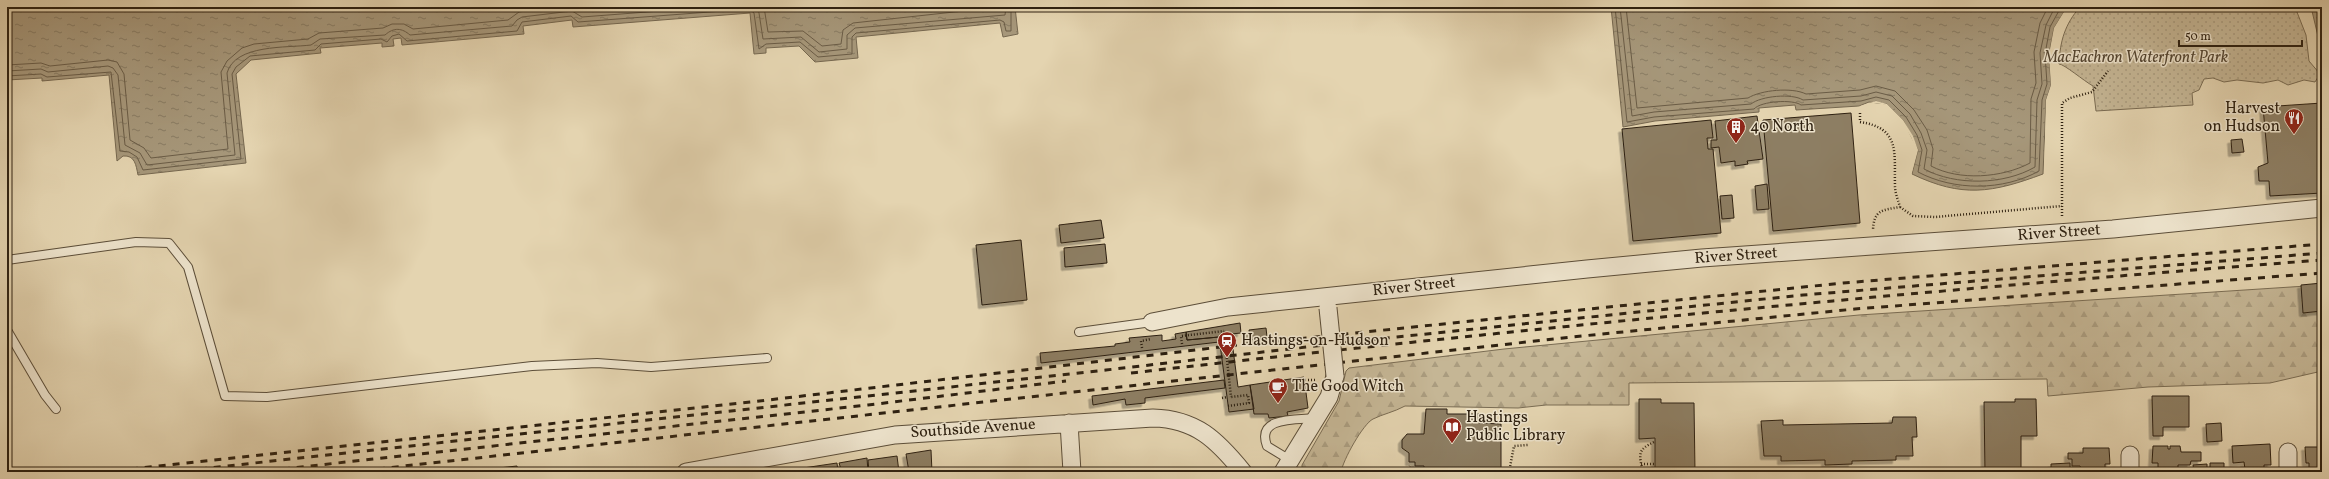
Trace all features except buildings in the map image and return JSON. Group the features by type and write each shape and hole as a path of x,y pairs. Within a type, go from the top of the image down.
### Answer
{"street":[{"name":"River Street","path":"1152,322 1228,307 1327,302 1702,258 2063,233 2322,208"},
{"path":"1286,466 1329,397 1327,302"},
{"name":"Southside Avenue","path":"686,472 715,469 895,435 1068,423 1171,418 1200,430 1217,442 1243,472"},
{"path":"1068,423 1072,472"},
{"path":"2288,452 2288,472"},
{"path":"2130,455 2130,472"}],"lane":[{"path":"7,260 136,242 169,243 188,267 225,396 268,397 532,366 597,363 651,368 767,358"},
{"path":"1079,332 1152,322"},
{"path":"7,330 45,395 56,409"},
{"path":"1286,466 1267,446 1264,434 1266,429 1272,423 1317,418"}],"path":[{"path":"2063,233 2062,104 2070,98 2092,92 2108,71"},
{"path":"1860,113 1860,122 1875,124 1884,130 1894,145 1895,188 1900,207 1913,216 1935,217 2062,206"},
{"path":"1873,247 1875,217 1882,210 1900,207"},
{"path":"1182,344 1182,336 1224,331 1231,397 1248,395 1249,403 1228,406"},
{"path":"1142,348 1141,341 1154,339"},
{"path":"1305,380 1329,378"},
{"path":"1222,398 1227,397"},
{"path":"1643,472 1640,457 1642,449 1654,442"},
{"path":"1510,472 1514,446 1528,445"},
{"path":"1641,464 1655,464"},
{"path":"1408,472 1410,466"}],"green space":[{"name":"MacEachron Waterfront Park","path":"2080,7 2295,7 2306,35 2309,61 2320,74 2315,82 2304,80 2288,85 2278,80 2263,83 2237,80 2224,82 2213,78 2204,79 2199,90 2192,93 2193,105 2096,111 2093,86 2059,64 2064,33"},
{"path":"2322,285 2322,371 2270,383 2148,387 2048,396 2047,379 1629,383 1629,405 1546,405 1518,408 1405,406 1377,417 1369,422 1345,459 1341,472 1302,472 1302,465 1339,401 1346,371 1349,368 1504,349 1859,315"}],"water":[{"path":"7,7 1015,7 1018,34 1003,37 1000,23 856,37 858,58 815,62 799,46 766,48 766,53 754,54 750,13 573,27 572,20 523,26 524,34 402,45 401,38 393,39 394,46 382,47 382,43 320,48 321,53 251,60 236,74 246,163 138,175 134,161 130,157 123,156 117,161 109,75 42,81 42,78 7,80"},
{"path":"1611,7 2067,7 2054,28 2049,54 2051,85 2046,100 2043,174 1992,189 1962,190 1930,182 1912,174 1918,150 1903,120 1887,104 1869,102 1859,106 1796,110 1795,105 1759,108 1759,112 1655,121 1623,127"},
{"path":"2311,7 2322,7 2322,53"}],"pier":[{"path":"2067,7 2068,8 2056,29 2051,55 2053,85 2048,101 2047,165 2044,176 2046,100 2051,85 2049,55 2054,28"},
{"path":"1876,101 1887,104 1903,120 1913,136 1918,150 1911,176 1910,173 1916,150 1911,137 1901,121 1886,105 1876,103 1857,107"}],"railway":[{"path":"103,472 751,402 1238,345 1843,283 2322,244"},
{"path":"172,472 1368,340 1803,295 2322,253"},
{"path":"1131,373 1577,325 1875,297 2322,260"},
{"path":"350,472 1572,337 1855,309 2322,273"},
{"path":"255,472 868,405 1066,381"}],"place":[{"name":"Harvest on Hudson","path":"2294,135"},
{"name":"40 North","path":"1736,144"},
{"name":"Hastings-on-Hudson","path":"1227,358"},
{"name":"The Good Witch","path":"1278,404"},
{"name":"Hastings Public Library","path":"1452,444"}]}
